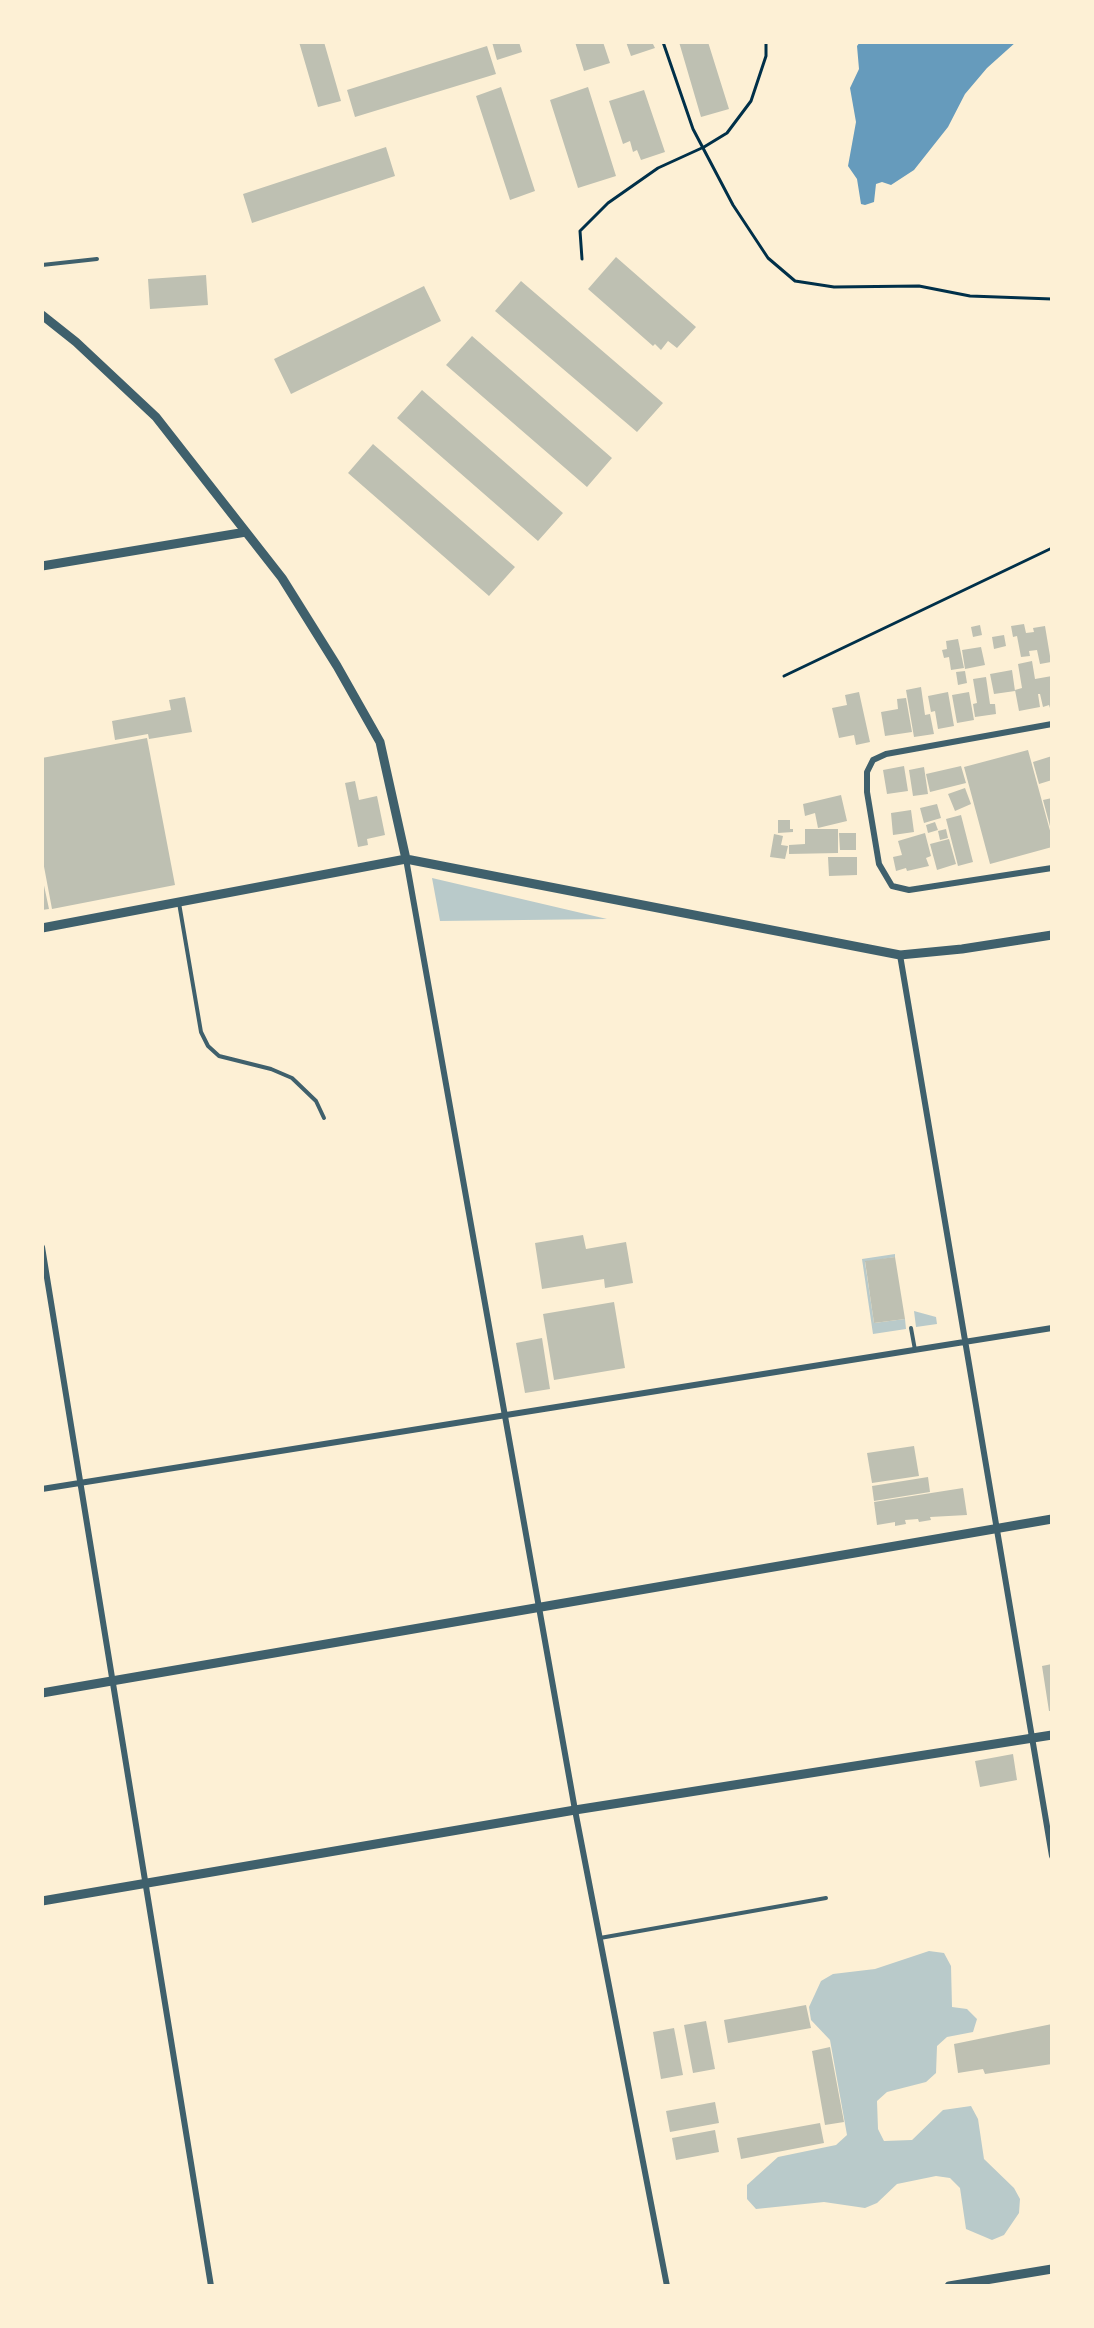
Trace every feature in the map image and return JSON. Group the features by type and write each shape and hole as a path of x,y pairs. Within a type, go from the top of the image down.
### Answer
{"street":[{"path":"42,315 76,342 156,417 282,578 337,666 380,742 406,859 575,1810 667,2286"},
{"path":"42,566 246,532"},
{"path":"1052,724 886,754 873,760 867,772 867,792 879,864 892,886 909,890 1052,868"},
{"path":"42,928 406,859 900,955 962,949 1052,935"},
{"path":"900,955 1052,1856"},
{"path":"42,1247 211,2286"},
{"path":"42,1490 1052,1328"},
{"path":"42,1693 1052,1519"},
{"path":"42,1901 575,1810 1052,1735"},
{"path":"949,2286 1052,2269"}],"lane":[{"path":"42,265 97,259"},
{"path":"179,903 201,1032 208,1046 219,1056 271,1069 292,1078 316,1101 324,1118"},
{"path":"911,1328 915,1351"},
{"path":"599,1938 826,1898"}],"path":[{"path":"663,42 693,129 733,205 768,258 795,281 834,287 919,286 970,296 1052,299"},
{"path":"582,259 580,231 608,202 658,168 704,147 727,133 751,101 766,56 766,42"},
{"path":"784,676 1052,548"}],"shaded area":[{"path":"432,878 607,919 440,921"},
{"path":"895,1254 895,1257 865,1262 874,1323 905,1319 906,1329 873,1334 862,1259"},
{"path":"914,1311 936,1317 937,1324 916,1327"},
{"path":"929,1951 944,1953 951,1966 952,2007 967,2009 977,2019 973,2032 947,2037 937,2046 936,2073 926,2082 887,2092 877,2101 878,2129 884,2141 912,2140 943,2110 971,2106 978,2119 984,2159 1014,2188 1020,2199 1019,2213 1004,2235 992,2240 966,2229 960,2188 950,2178 936,2176 897,2184 877,2203 865,2208 824,2202 756,2209 747,2199 747,2185 778,2157 836,2145 847,2135 830,2040 811,2020 809,2007 821,1981 833,1974 875,1969"}],"water":[{"path":"860,42 1016,42 987,68 965,94 948,127 914,170 891,185 882,182 876,184 874,202 865,205 861,204 857,179 848,166 856,122 850,88 859,69 857,46"}],"building":[{"path":"299,42 324,42 341,101 318,107"},
{"path":"492,42 519,42 522,52 497,60"},
{"path":"575,42 603,42 610,63 584,71"},
{"path":"626,42 652,42 655,48 631,56"},
{"path":"679,42 708,42 729,109 701,117"},
{"path":"487,46 496,74 355,117 347,90"},
{"path":"501,87 535,191 510,200 476,96"},
{"path":"588,87 616,176 578,188 550,100"},
{"path":"644,90 665,152 641,160 637,150 633,152 630,141 623,144 609,101"},
{"path":"386,147 395,176 252,223 243,194"},
{"path":"616,257 696,327 677,348 668,341 661,350 655,344 653,346 588,289"},
{"path":"206,275 208,305 150,309 148,279"},
{"path":"521,281 663,403 637,432 495,311"},
{"path":"424,286 441,321 291,394 274,359"},
{"path":"472,336 612,458 587,487 446,365"},
{"path":"422,390 563,513 538,541 397,418"},
{"path":"373,444 515,567 489,596 348,473"},
{"path":"1024,624 1026,633 1034,632 1033,628 1045,626 1051,662 1040,664 1037,650 1029,651 1030,656 1021,657 1017,636 1013,637 1011,626"},
{"path":"980,625 982,635 973,637 971,627"},
{"path":"1004,635 1006,646 994,649 992,637"},
{"path":"958,639 964,668 951,670 949,657 944,658 942,650 947,649 946,641"},
{"path":"981,647 985,665 965,669 962,650"},
{"path":"1032,661 1035,679 1052,676 1052,714 1049,705 1043,707 1040,694 1038,694 1040,707 1019,711 1015,690 1022,688 1018,664"},
{"path":"1012,670 1015,691 994,694 990,674"},
{"path":"965,671 967,683 958,685 956,672"},
{"path":"986,677 990,704 995,704 996,714 975,717 973,704 977,703 973,679"},
{"path":"921,687 925,715 930,714 934,734 914,737 906,690"},
{"path":"859,692 870,742 856,745 854,735 839,738 832,708 847,705 845,695"},
{"path":"948,692 954,726 938,729 935,711 931,712 928,696"},
{"path":"969,692 974,720 957,723 952,695"},
{"path":"185,697 192,732 149,739 148,734 115,740 112,721 171,710 169,700"},
{"path":"906,698 912,732 885,736 881,712 898,709 897,699"},
{"path":"147,738 175,885 52,909 42,856 42,758"},
{"path":"1028,750 1052,838 1052,847 990,864 964,767"},
{"path":"1052,756 1052,780 1039,784 1033,762"},
{"path":"904,766 908,791 887,794 883,770"},
{"path":"961,766 966,783 930,792 926,774"},
{"path":"924,767 928,794 913,796 909,770"},
{"path":"355,781 359,800 377,796 385,835 367,839 368,845 358,847 345,783"},
{"path":"965,788 971,804 955,811 948,794"},
{"path":"841,795 847,821 818,828 815,813 805,816 803,804"},
{"path":"1052,798 1052,830 1051,830 1043,800"},
{"path":"937,804 941,818 924,823 920,808"},
{"path":"911,810 914,832 893,835 891,813"},
{"path":"961,815 973,862 958,866 946,819"},
{"path":"778,820 790,820 790,829 793,829 793,832 778,833"},
{"path":"935,822 938,830 928,833 926,825"},
{"path":"805,829 838,829 838,853 789,854 789,845 805,844"},
{"path":"946,829 948,838 940,840 938,831"},
{"path":"839,833 856,833 856,850 840,850"},
{"path":"925,833 931,856 926,858 929,866 896,871 893,857 902,855 898,841"},
{"path":"774,834 783,836 781,845 788,846 785,859 770,857"},
{"path":"949,839 956,864 937,870 930,844"},
{"path":"828,857 857,857 857,875 829,876"},
{"path":"42,876 49,909 42,910"},
{"path":"583,1235 586,1249 626,1242 633,1283 605,1288 604,1279 542,1289 535,1243"},
{"path":"895,1257 905,1319 874,1323 865,1261"},
{"path":"614,1302 625,1368 554,1380 543,1314"},
{"path":"542,1338 550,1389 525,1393 516,1343"},
{"path":"914,1446 919,1476 872,1483 867,1453"},
{"path":"928,1477 930,1492 874,1501 872,1486"},
{"path":"963,1488 967,1515 930,1517 931,1520 919,1522 918,1519 905,1520 906,1524 895,1526 895,1522 877,1525 874,1502"},
{"path":"1052,1664 1052,1711 1049,1711 1042,1666"},
{"path":"1013,1754 1017,1780 980,1787 975,1761"},
{"path":"806,2005 811,2028 728,2043 724,2020"},
{"path":"706,2021 715,2069 693,2073 684,2025"},
{"path":"1052,2024 1052,2064 985,2074 983,2069 958,2073 954,2044"},
{"path":"674,2028 683,2075 661,2079 653,2032"},
{"path":"830,2047 844,2122 825,2125 812,2051"},
{"path":"715,2102 719,2123 670,2132 666,2111"},
{"path":"820,2123 824,2143 741,2159 737,2138"},
{"path":"715,2130 719,2152 676,2160 672,2138"}]}
